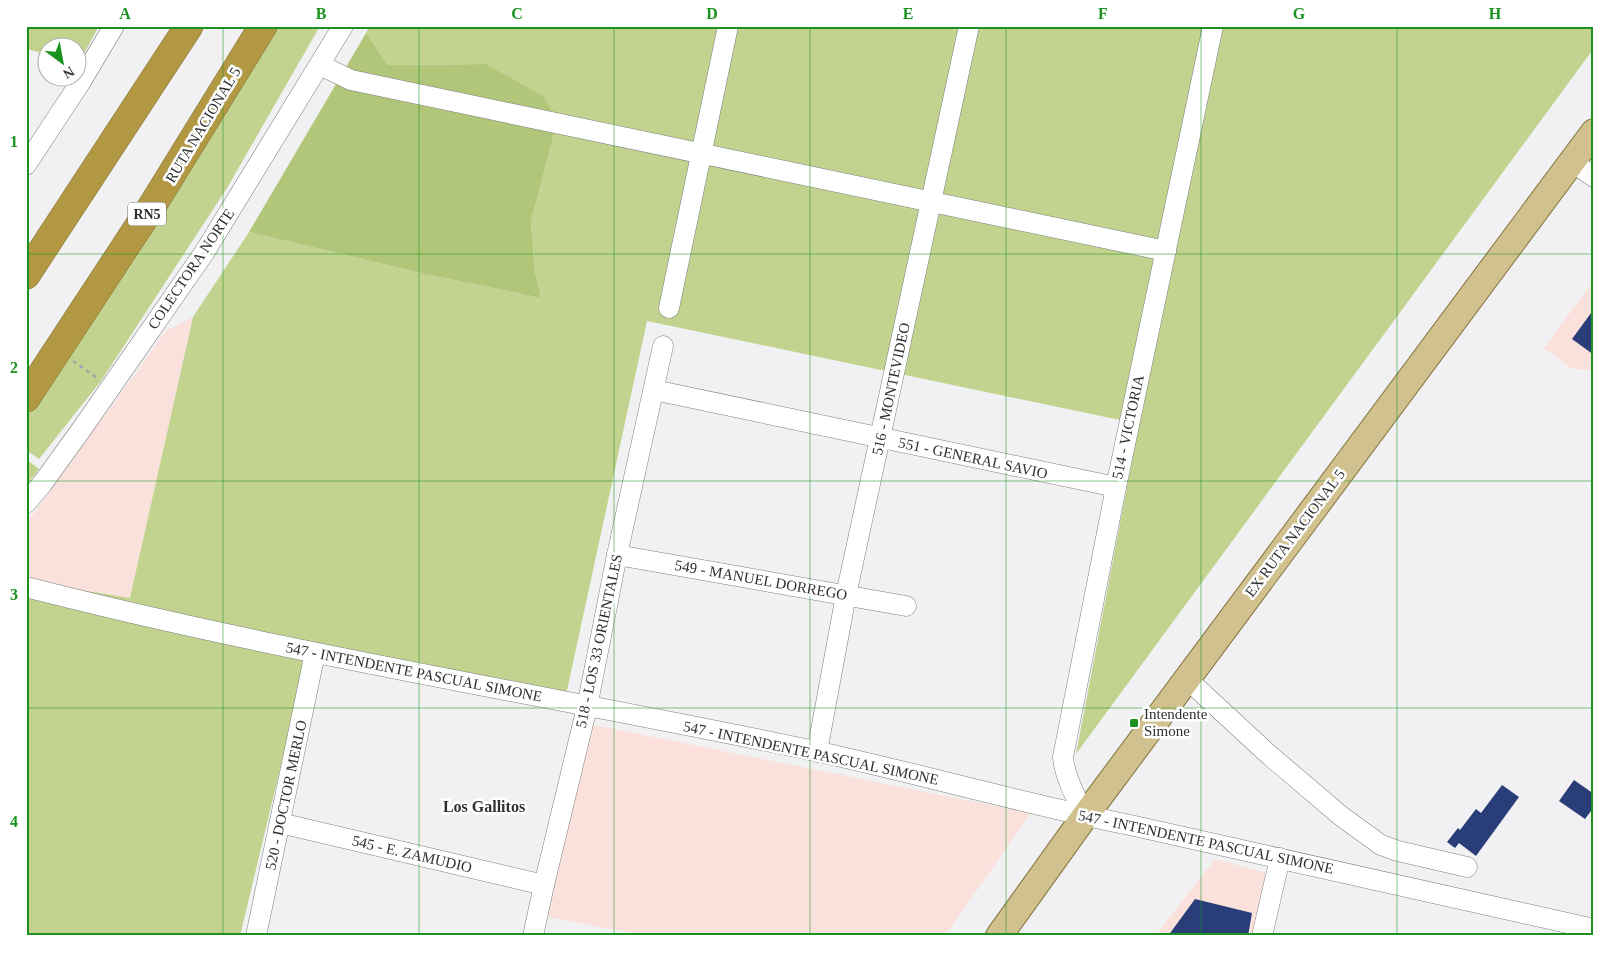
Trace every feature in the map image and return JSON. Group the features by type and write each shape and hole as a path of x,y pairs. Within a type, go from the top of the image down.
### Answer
{"highway":[{"path":"26,276 189,26"},
{"name":"RUTA NACIONAL 5","path":"26,398 152,206 262,26"}],"main road":[{"name":"EX RUTA NACIONAL 5","path":"999,936 1085,816 1594,132"}],"street":[{"path":"26,164 80,83 114,26"},
{"name":"COLECTORA NORTE","path":"26,503 70,445 204,253 343,26"},
{"path":"669,308 728,26"},
{"name":"516 - MONTEVIDEO","path":"817,752 846,595 969,26"},
{"name":"514 - VICTORIA","path":"1085,816 1070,784 1063,756 1116,487 1212,31"},
{"path":"320,65 352,80 1166,252"},
{"path":"1572,162 1594,177"},
{"name":"518 - LOS 33 ORIENTALES","path":"533,936 587,707 617,555 662,346"},
{"name":"551 - GENERAL SAVIO","path":"654,390 880,439 1116,487"},
{"name":"549 - MANUEL DORREGO","path":"617,555 906,606"},
{"name":"547 - INTENDENTE PASCUAL SIMONE","path":"26,587 107,608 315,653 817,752 1085,816 1594,929"},
{"name":"520 - DOCTOR MERLO","path":"256,936 315,653"},
{"path":"1187,679 1267,753 1341,816 1382,844 1398,852 1467,867"},
{"name":"545 - E. ZAMUDIO","path":"280,823 544,885"},
{"path":"1262,936 1280,858"}],"shaded area":[{"path":"1594,280 1594,371 1571,368 1544,348"},
{"path":"193,317 130,598 26,581 26,524 166,331"},
{"path":"589,724 1031,813 945,936 648,936 548,917"},
{"path":"1215,859 1266,873 1251,936 1155,936"}],"green space":[{"path":"26,26 99,26 88,46 88,38 38,38 38,52 26,49"},
{"path":"276,26 320,26 227,188 101,381 39,459 26,450 26,410"},
{"path":"370,26 1594,26 1594,48 1076,754 1139,424 647,321 566,695 310,644 240,936 26,936 26,581 130,598 193,317 249,232 425,274 541,298 535,272 531,221 557,123 486,64 388,65 366,33"},
{"path":"366,33 388,65 486,64 544,97 557,123 531,221 535,272 541,298 425,274 249,232"},
{"path":"26,459 39,469 26,486"}],"building":[{"path":"1594,309 1594,355 1572,339"},
{"path":"1574,780 1594,794 1594,807 1585,819 1559,801"},
{"path":"1502,785 1519,797 1476,856 1459,843 1455,848 1447,842 1458,828 1460,830 1476,809 1481,813"},
{"path":"1195,899 1252,913 1248,936 1168,936"}],"place":[{"name":"Intendente Simone","path":"1134,723"}],"district":[{"name":"Los Gallitos","path":"484,806"}]}
